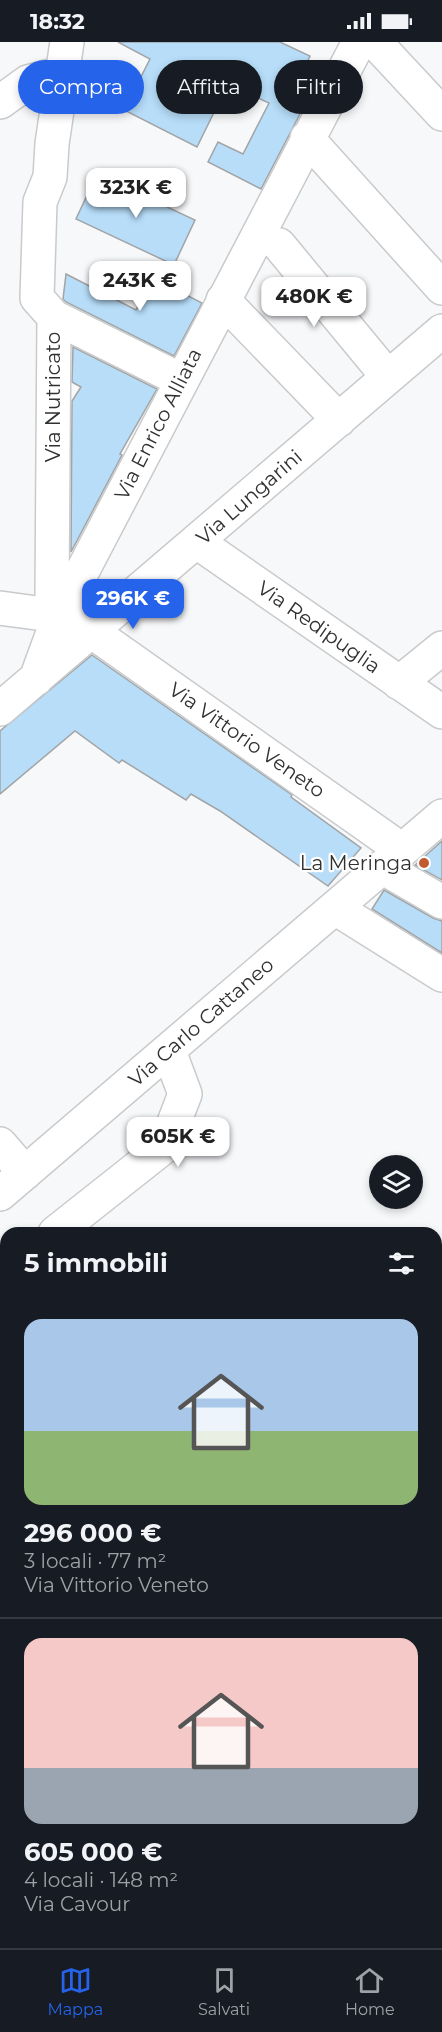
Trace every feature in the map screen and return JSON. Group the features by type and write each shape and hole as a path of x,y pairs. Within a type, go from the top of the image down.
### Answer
{"street":[{"name":"Via Enrico Alliata","path":"36,679 59,616 359,42"},
{"path":"375,42 442,114"},
{"path":"0,102 65,58"},
{"name":"Via Nutricato","path":"59,616 52,595 54,317 37,298 40,202 50,177 52,144 65,58"},
{"path":"307,138 442,288"},
{"path":"279,245 388,377"},
{"path":"223,300 339,420"},
{"path":"54,317 181,380"},
{"name":"Via Lungarini","path":"0,709 442,331"},
{"name":"Via Redipuglia","path":"197,542 442,712"},
{"name":"Via Vittorio Veneto","path":"0,608 59,616 92,631 392,858 442,902"},
{"path":"399,683 442,648"},
{"name":"Via Carlo Cattaneo","path":"0,1194 442,816"},
{"path":"335,908 442,975"},
{"path":"63,1227 165,1146 184,1094 169,1051"},
{"path":"0,1144 25,1173"}],"building":[{"path":"118,42 280,42 310,56 308,60 274,60 274,114 300,114 261,189 208,162 218,142 243,154 269,103 262,100 262,60 156,60 156,114 213,114 197,147 132,114 144,114 144,71 150,59"},
{"path":"97,174 195,220 174,265 76,219"},
{"path":"66,274 136,310 152,277 202,303 174,356 66,302 63,299"},
{"path":"73,347 157,389 120,454 122,455 71,552 72,401 81,387 72,382"},
{"path":"92,655 292,795 291,797 361,848 328,886 220,811 191,794 186,800 122,760 119,763 75,731 0,794 0,731"},
{"path":"442,841 442,880 415,865"},
{"path":"384,890 442,921 442,953 372,909"}],"place":[{"name":"La Meringa","path":"424,863"}]}
